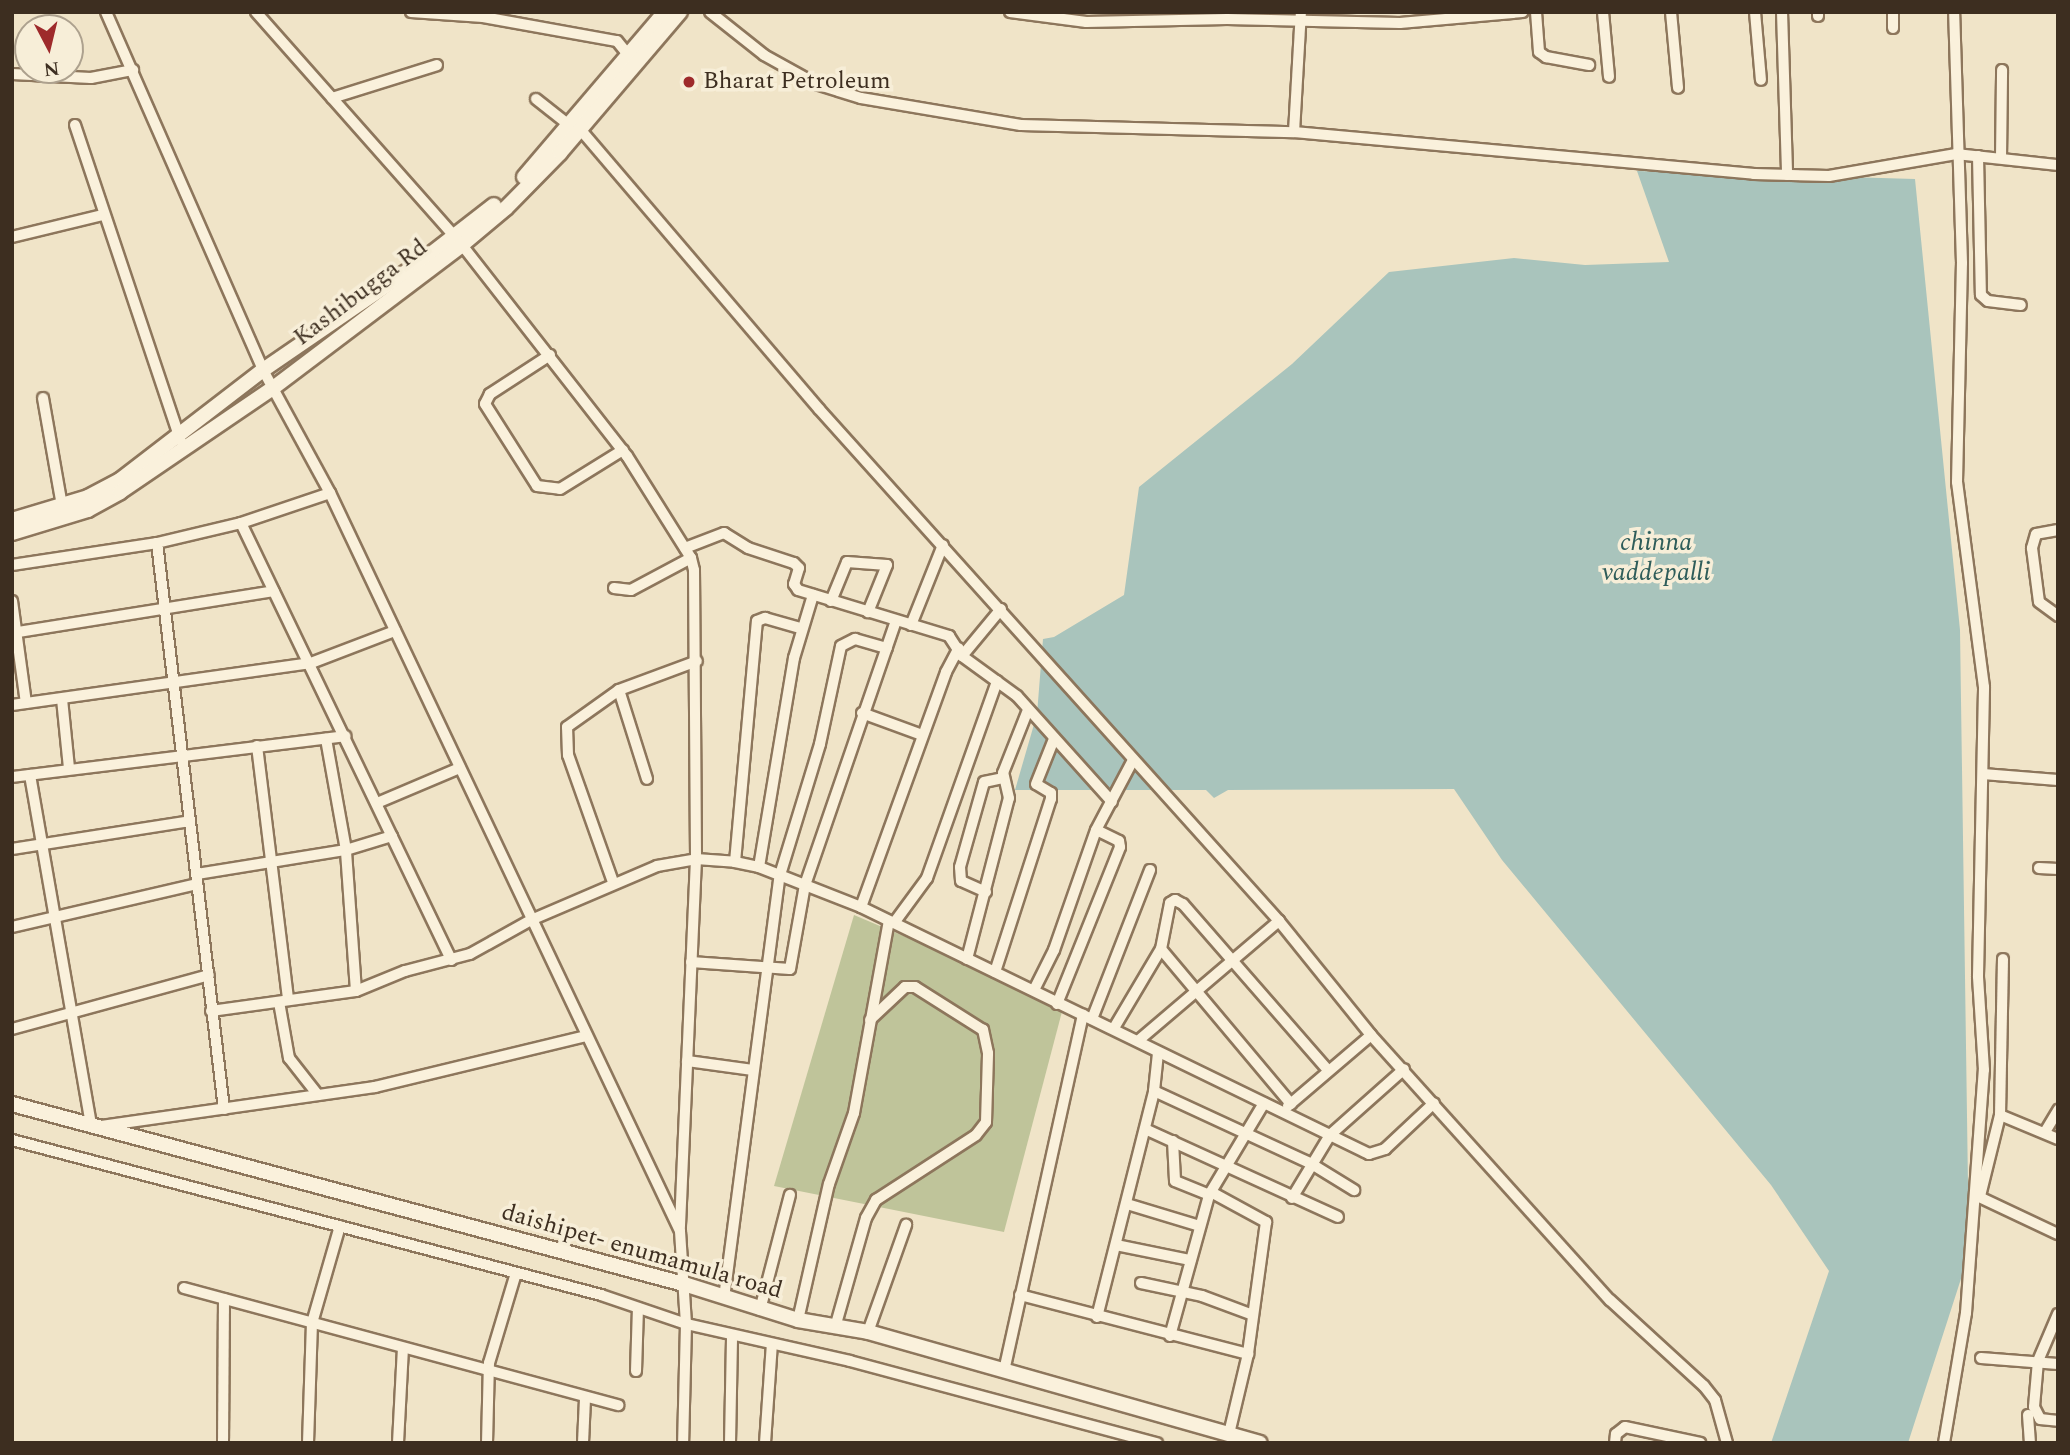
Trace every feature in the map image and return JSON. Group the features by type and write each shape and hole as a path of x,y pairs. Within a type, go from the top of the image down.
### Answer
{"main road":[{"name":"Kashibugga Rd","path":"13,521 96,506 181,441 263,370 506,208 666,15"},
{"name":"Kashibugga Rd","path":"13,521 103,491 181,441 274,388 458,241"},
{"name":"daishipet- enumamula road","path":"12,1104 684,1284 760,1310 798,1320 836,1324 868,1332 1259,1443"}],"street":[{"path":"106,12 263,370 330,493 680,1231"},
{"path":"256,12 458,241 550,355 623,450 688,553 697,661 696,859 680,1231 686,1324 683,1443"},
{"path":"411,12 484,17 617,41 631,58"},
{"path":"710,12 789,71 861,98 1021,125 1294,132 1787,175 1829,176 1956,154 2058,165"},
{"path":"1010,12 1037,15 1401,18 1523,12"},
{"path":"1536,12 1539,52 1546,57 1589,65"},
{"path":"1603,12 1609,77"},
{"path":"1671,12 1678,88"},
{"path":"1755,12 1761,80"},
{"path":"1782,12 1787,175"},
{"path":"1893,12 1893,28"},
{"path":"1944,1443 1966,1313 1984,1070 1978,975 1983,774 1980,636 1957,482 1962,263 1956,154 1954,12"},
{"path":"1294,132 1301,17"},
{"path":"332,98 437,65"},
{"path":"12,75 92,78 133,70"},
{"path":"2001,70 2001,158"},
{"path":"536,99 574,127 819,409 1002,609 1133,760 1279,921 1371,1035 1610,1300 1704,1386 1715,1400 1725,1442"},
{"path":"75,125 181,441"},
{"path":"1978,156 1981,295 1987,301 2021,305"},
{"path":"12,237 103,215"},
{"path":"550,355 490,394 485,404 537,486 560,489 623,450"},
{"path":"43,398 62,506"},
{"path":"12,565 158,543 241,523 330,493"},
{"path":"241,523 311,663 452,960"},
{"path":"2058,530 2036,534 2032,548 2039,601 2058,616"},
{"path":"614,588 631,590 724,533 748,548 794,563 799,568 796,588 949,636 961,652 1028,710 1112,802"},
{"path":"158,543 224,1109"},
{"path":"911,625 943,545"},
{"path":"831,601 847,562 887,565 868,612"},
{"path":"14,632 165,611 274,592"},
{"path":"759,867 800,628 813,595"},
{"path":"12,601 14,632 26,703"},
{"path":"861,907 922,735 961,652 1002,609"},
{"path":"735,862 757,621 765,618 800,628"},
{"path":"691,962 768,970 790,969 793,929 805,885 862,713 896,621"},
{"path":"12,705 173,685 311,663 394,631"},
{"path":"724,1298 780,876 820,744 841,646 855,639 887,648"},
{"path":"613,882 568,755 565,734 574,719 619,690 697,661"},
{"path":"798,1320 829,1184 854,1113 870,1020 892,922 927,878 997,681"},
{"path":"619,690 647,779"},
{"path":"62,699 69,768"},
{"path":"967,959 1009,798 1003,778 1028,710"},
{"path":"862,713 922,735"},
{"path":"12,778 69,768 345,736"},
{"path":"326,739 346,850 356,990"},
{"path":"995,972 1051,799 1051,793 1036,784 1054,739"},
{"path":"257,746 289,1058 318,1095"},
{"path":"1034,990 1054,950 1096,830 1133,760"},
{"path":"377,803 460,768"},
{"path":"1983,774 2058,780"},
{"path":"30,775 94,1125 318,1095 493,1061 586,1036"},
{"path":"986,892 961,881 960,867 984,782 1003,778"},
{"path":"12,849 190,821"},
{"path":"1057,1004 1119,847 1119,841 1096,830"},
{"path":"12,927 197,879 269,862 346,850 392,836"},
{"path":"211,1011 356,990 405,971 452,960 486,947 531,920 613,882 676,860 735,862 759,867 861,907 1034,990 1057,1004 1139,1040 1158,1054 1264,1103 1288,1107"},
{"path":"2039,868 2058,869"},
{"path":"1004,1371 1088,1017 1150,870"},
{"path":"1114,1028 1161,949 1167,913 1175,900 1234,961 1328,1070"},
{"path":"1139,1040 1279,921"},
{"path":"1161,949 1288,1107 1330,1135 1377,1153 1434,1103"},
{"path":"1976,1195 2000,1115 2003,959"},
{"path":"12,1029 72,1015 208,975"},
{"path":"836,1324 866,1218 876,1200 976,1135 986,1122 988,1053 983,1030 915,987 905,988 870,1020"},
{"path":"1288,1107 1371,1035"},
{"path":"1097,1317 1154,1091 1158,1054"},
{"path":"687,1061 753,1070"},
{"path":"1292,1198 1310,1163 1330,1135 1404,1069"},
{"path":"1154,1091 1310,1163 1354,1190"},
{"path":"1170,1336 1210,1194 1264,1103"},
{"path":"2045,1132 2058,1110"},
{"path":"2000,1115 2058,1139"},
{"path":"1144,1129 1229,1164 1292,1198 1338,1217"},
{"path":"12,1140 516,1273 686,1324 772,1343 1154,1442"},
{"path":"1173,1141 1175,1181 1210,1194 1266,1222 1248,1354 1229,1434"},
{"path":"760,1310 790,1195"},
{"path":"1976,1195 2058,1234"},
{"path":"1127,1203 1200,1226"},
{"path":"868,1332 906,1225"},
{"path":"308,1443 312,1323 340,1226"},
{"path":"1116,1245 1190,1260"},
{"path":"487,1443 489,1372 516,1273"},
{"path":"1141,1283 1181,1292 1253,1315"},
{"path":"184,1288 619,1405"},
{"path":"1020,1295 1170,1336 1248,1354"},
{"path":"223,1443 224,1299"},
{"path":"636,1371 638,1308"},
{"path":"2058,1314 2038,1363 2036,1415 2058,1421"},
{"path":"730,1443 732,1335"},
{"path":"765,1443 772,1343"},
{"path":"398,1443 403,1348"},
{"path":"1981,1358 2058,1364"},
{"path":"583,1443 585,1398"},
{"path":"2028,1415 2030,1443"},
{"path":"1615,1443 1626,1427 1651,1437 1700,1443"}],"green space":[{"path":"854,915 1064,1004 1004,1232 774,1186"}],"water":[{"name":"chinna vaddepalli","path":"1637,171 1915,179 1960,630 1969,1254 1908,1443 1771,1443 1829,1271 1771,1185 1502,860 1454,789 1228,790 1214,798 1206,790 1015,790 1037,714 1043,639 1054,637 1124,595 1139,487 1292,364 1389,272 1514,258 1585,265 1669,262"}],"place":[{"name":"Bharat Petroleum","path":"689,82"}]}
